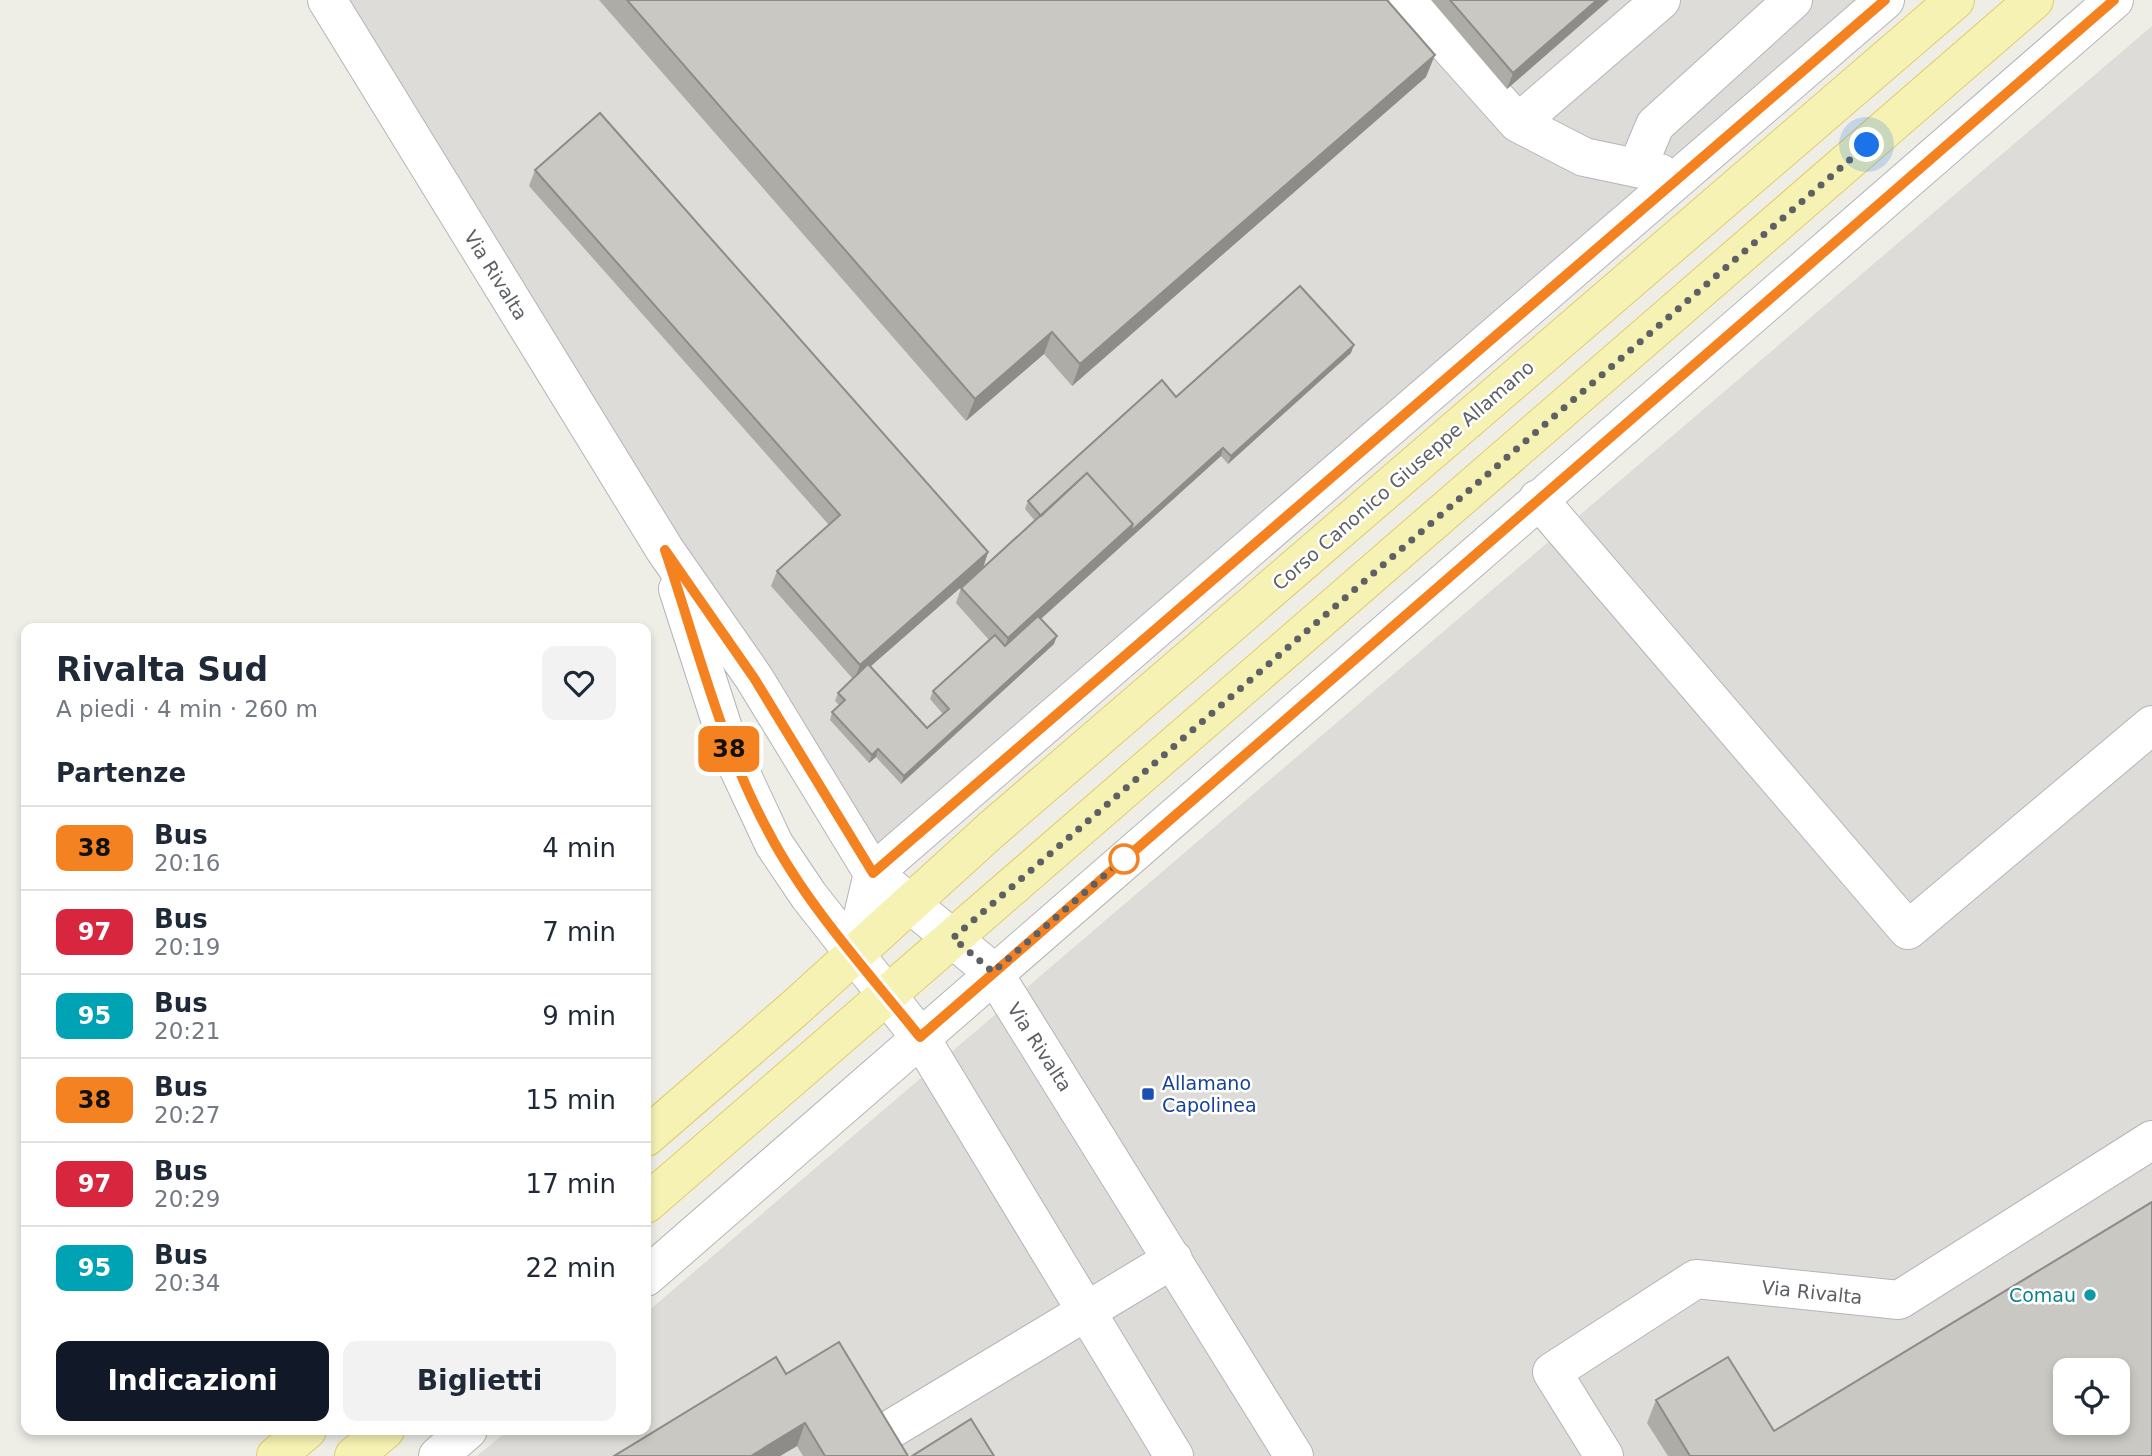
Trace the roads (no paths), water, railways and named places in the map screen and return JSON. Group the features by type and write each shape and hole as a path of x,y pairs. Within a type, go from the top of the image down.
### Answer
{"main road":[{"name":"Corso Canonico Giuseppe Allamano","path":"651,1133 991,830 1955,0"},
{"path":"651,1200 2034,0"},
{"path":"276,1456 301,1435"},
{"path":"355,1456 379,1435"}],"street":[{"name":"Via Rivalta","path":"327,0 665,550 754,678 873,873 993,972 1294,1456"},
{"path":"1408,0 1518,123 1584,157 1680,177"},
{"path":"1518,123 1661,0"},
{"path":"1637,168 1655,125 1793,0"},
{"path":"854,954 873,873 1885,0"},
{"path":"651,1273 993,972 2114,0"},
{"path":"1538,499 1908,930 2152,725"},
{"name":"Via Rivalta","path":"665,550 730,750 771,837 802,886 920,1037 1174,1456"},
{"name":"Via Rivalta","path":"1604,1456 1552,1372 1696,1279 1899,1300 2152,1140"},
{"path":"886,1432 1173,1259"},
{"path":"438,1456 462,1435"}],"place":[{"name":"Allamano Capolinea","path":"1148,1094"},
{"name":"Comau","path":"2090,1295"}]}
